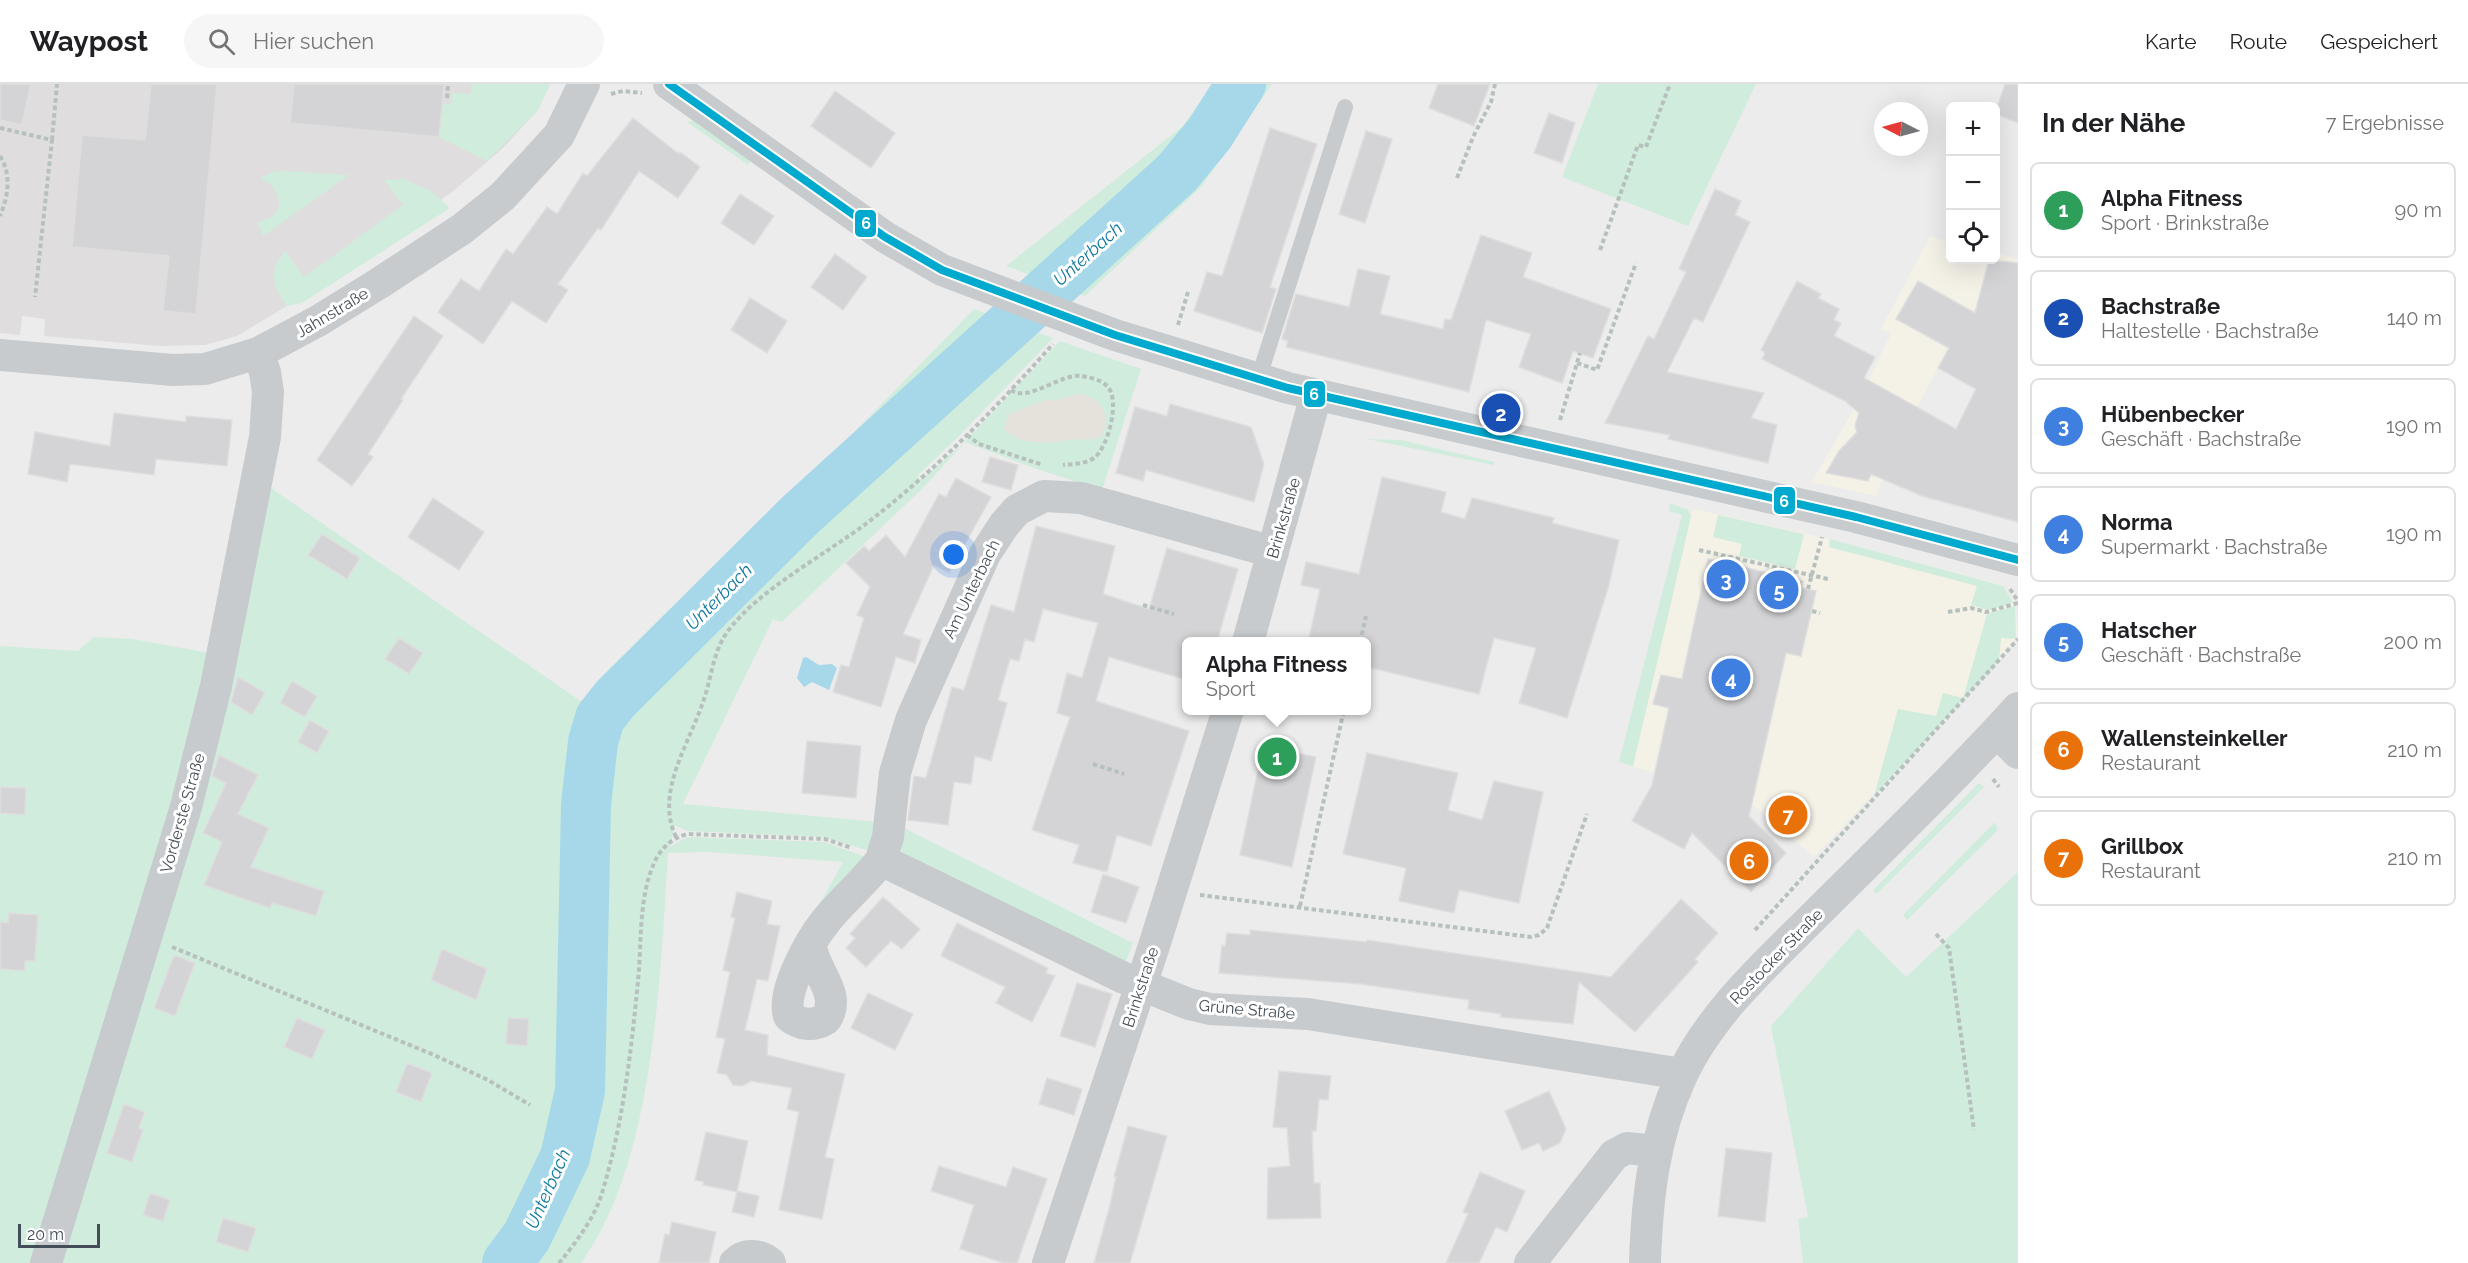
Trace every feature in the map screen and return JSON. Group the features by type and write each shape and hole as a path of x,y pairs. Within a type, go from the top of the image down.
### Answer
{"street":[{"name":"Jahnstraße","path":"0,355 174,370 205,369 258,353 318,321 378,284 462,228 503,196 559,135 584,84"},
{"path":"669,84 885,237 942,270 1067,318 1258,380 1316,395 1829,511 2018,560"},
{"name":"Vorderste Straße","path":"46,1263 186,807 216,686 266,437 268,392 265,372 258,353"},
{"name":"Brinkstraße","path":"1249,637 1316,395"},
{"name":"Am Unterbach","path":"881,860 888,837 896,772 911,720 985,554 1017,510 1044,496 1061,495 1081,498 1273,552"},
{"name":"Rostocker Straße","path":"1645,1263 1646,1227 1655,1151 1682,1074 1715,1024 1745,986 2007,743 2018,708"},
{"name":"Brinkstraße","path":"1048,1263 1141,985 1227,715"},
{"path":"811,947 824,924 881,860"},
{"name":"Grüne Straße","path":"881,860 1141,985 1189,1004 1210,1009 1308,1014 1682,1074"},
{"path":"1530,1263 1614,1155 1627,1148 1655,1151"},
{"path":"735,1263 751,1255 763,1257 770,1263"}],"lane":[{"path":"1258,380 1345,107"}],"path":[{"path":"35,297 57,84"},
{"path":"447,98 448,84"},
{"path":"1457,178 1473,136 1491,102 1495,84"},
{"path":"1600,250 1638,144 1646,147 1670,84"},
{"path":"0,128 52,141"},
{"path":"0,156 8,182 6,201 0,216"},
{"path":"1577,363 1597,370 1636,263"},
{"path":"676,837 672,827 671,800 677,764 704,700 715,655 727,632 747,609 868,522 967,435 1061,334 1067,318"},
{"path":"1554,450 1564,401 1580,353"},
{"path":"967,435 980,444 1042,465 1087,462 1102,449 1113,413 1114,398 1106,384 1079,376 1064,378 1032,392 1019,394 1011,389"},
{"path":"1808,589 1829,511"},
{"path":"1699,550 1828,579"},
{"path":"1948,612 1971,608 1986,612 2018,603"},
{"path":"1143,605 1174,614"},
{"path":"1812,611 1820,613"},
{"path":"1361,637 1366,616"},
{"path":"1300,906 1343,715"},
{"path":"1093,764 1124,774"},
{"path":"1173,886 1197,894 1531,937 1539,935 1547,928 1587,814"},
{"path":"559,1263 572,1247 601,1196 624,1098 642,918 656,859 666,845 676,837 687,834 825,839 881,860"},
{"path":"1936,934 1949,948 1974,1130"},
{"path":"146,937 434,1055 488,1080 530,1105"}],"shaded area":[{"path":"0,84 550,84 538,110 503,148 451,193 287,306 237,336 205,345 159,346 44,336 45,319 22,316 20,335 0,333"},
{"path":"1930,236 1946,241 1946,264 2000,264 2000,254 2018,259 2018,402 1948,350 1897,444 1876,496 1812,482 1854,408 1891,334 1881,329"},
{"path":"1693,509 1830,539 2003,586 2015,606 2018,634 2003,657 1814,857 1755,807 1633,766"}],"green space":[{"path":"471,84 550,84 538,110 487,161 439,137 442,104 451,104 452,93 471,94"},
{"path":"1212,84 1272,84 1202,186 1085,296 1006,266 1183,126"},
{"path":"1598,84 1756,84 1688,226 1562,177"},
{"path":"695,120 751,160 748,165 687,122"},
{"path":"272,172 349,175 263,236 257,222 274,215 279,203 274,189 260,178"},
{"path":"404,179 431,191 450,208 302,303 287,306 278,292 274,278 276,266 285,251 304,277 403,205 384,180"},
{"path":"974,309 1053,338 958,437 917,476 921,480 965,442 925,486 782,622 773,619 683,804 878,822 872,852 825,837 687,831 675,825 670,847 687,837 824,842 869,858 817,909 843,862 709,852 668,853 656,1010 639,1121 625,1173 606,1221 581,1263 0,1263 0,646 78,651 94,637 132,639 210,653 268,486 588,706"},
{"path":"1060,341 1141,369 1102,490 965,442"},
{"path":"1367,439 1401,440 1494,462 1494,465"},
{"path":"1670,503 1688,510 1691,516 1633,766 1619,762 1682,515 1669,511"},
{"path":"1718,515 1804,534 1795,569 1739,556 1742,544 1713,537"},
{"path":"1830,539 2003,586 2013,603 1988,610 1971,605 1977,586 1829,547"},
{"path":"2015,606 2016,639 2001,638 1999,661 1874,796 1898,709 1936,716 1943,693 1963,698 1987,614"},
{"path":"1979,783 1984,787 1877,894 1873,890"},
{"path":"1995,822 1998,830 1907,920 1903,915"},
{"path":"898,825 1133,943 1125,964 909,862 902,852"},
{"path":"2018,872 2018,1263 1803,1263 1798,1219 1808,1217 1771,1026 1858,928 1906,977"}],"sand":[{"path":"1077,394 1092,398 1102,408 1106,422 1101,437 1042,443 1017,438 1004,428 1009,414 1048,399 1053,401"}],"water":[{"path":"806,657 819,665 832,664 837,668 829,690 812,682 804,687 797,678 803,658"}],"building":[{"path":"0,84 31,84 22,125 0,120"},
{"path":"151,84 217,84 196,314 163,311 169,256 72,247 82,135 145,140"},
{"path":"294,84 444,84 439,137 290,123"},
{"path":"1438,84 1490,84 1474,126 1429,108"},
{"path":"2005,84 2018,84 2018,123 2000,116 1999,102"},
{"path":"835,91 895,133 871,168 811,126"},
{"path":"1549,113 1575,123 1562,163 1534,153"},
{"path":"633,118 679,154 680,152 700,167 678,198 639,171 601,230 598,228 558,284 568,290 546,323 512,301 483,344 438,312 461,279 479,291 506,249 513,254 547,207 557,214 583,173 587,176"},
{"path":"1270,128 1317,144 1270,287 1276,289 1262,333 1194,311 1207,272 1222,276"},
{"path":"1366,131 1392,139 1365,223 1339,214"},
{"path":"1715,189 1741,201 1735,215 1750,222 1703,322 1694,318 1667,372 1764,393 1751,418 1777,425 1768,463 1668,439 1670,435 1605,423 1648,336 1654,339 1686,272 1679,269"},
{"path":"740,194 774,216 754,245 721,223"},
{"path":"1481,235 1532,253 1523,277 1611,309 1593,358 1573,351 1562,383 1519,367 1531,334 1486,320 1469,392 1286,347 1288,341 1282,339 1296,294 1349,307 1358,269 1390,276 1380,314 1443,329 1445,319 1451,320"},
{"path":"835,254 867,277 843,310 811,287"},
{"path":"2000,261 2018,263 2018,522 1922,496 1871,474 1868,481 1826,473 1839,451 1857,432 1855,426 1859,413 1845,401 1762,359 1765,353 1761,350 1797,281 1821,294 1818,298 1839,309 1834,320 1841,323 1834,336 1875,357 1864,378 1956,429 1976,389 1938,368 1949,348 1896,319 1918,281 1975,313 1988,264 2000,264"},
{"path":"750,298 787,321 767,353 731,330"},
{"path":"414,316 443,336 401,399 403,400 368,454 373,457 352,486 317,460"},
{"path":"1170,404 1251,427 1264,464 1254,502 1146,470 1143,481 1116,473 1135,407 1167,416"},
{"path":"114,413 186,422 186,416 232,420 227,466 156,459 154,475 70,464 67,482 28,474 35,432 110,446"},
{"path":"990,457 1018,465 1011,490 982,482"},
{"path":"1382,477 1446,492 1441,512 1465,519 1472,498 1554,518 1552,523 1619,540 1609,585 1567,718 1519,703 1536,648 1494,638 1479,694 1371,668 1371,637 1309,637 1320,589 1301,585 1306,562 1359,574"},
{"path":"956,478 991,497 949,573 934,565 903,634 921,640 915,663 896,657 881,707 833,692 841,665 849,667 864,618 857,615 870,587 846,563 864,546 869,551 886,535 905,557 939,494 946,497"},
{"path":"433,498 484,532 459,570 408,537"},
{"path":"1036,526 1115,546 1103,594 1149,609 1167,548 1238,569 1218,637 1182,637 1182,679 1109,657 1096,701 1189,731 1151,846 1117,835 1107,872 1073,863 1079,845 1032,830 1070,717 1057,713 1067,673 1082,678 1098,623 1043,609 1034,642 1025,639 1019,661 1010,659 998,700 1007,703 991,761 975,756 971,784 954,782 948,825 908,820 914,776 926,778 952,687 964,690 991,605 1014,612"},
{"path":"322,534 360,558 347,579 308,555"},
{"path":"1708,559 1803,581 1801,588 1816,591 1801,656 1786,653 1749,816 1786,853 1751,892 1692,833 1684,849 1632,821 1652,785 1669,708 1653,704 1661,675 1682,679"},
{"path":"399,638 423,653 409,674 385,659"},
{"path":"238,677 265,693 252,715 231,702"},
{"path":"292,681 317,696 305,717 280,703"},
{"path":"310,720 329,731 317,753 298,742"},
{"path":"807,741 861,746 856,798 802,793"},
{"path":"1263,746 1316,757 1292,867 1240,855"},
{"path":"1367,753 1458,773 1448,810 1482,820 1494,781 1543,792 1519,903 1459,890 1454,913 1399,901 1406,868 1343,854"},
{"path":"219,755 258,775 238,814 269,828 251,867 324,891 316,916 272,903 270,908 204,885 222,842 203,833 226,783 212,776"},
{"path":"0,787 26,788 25,815 0,813"},
{"path":"1103,874 1139,887 1126,923 1091,912"},
{"path":"737,892 772,901 767,924 780,926 768,981 757,979 745,1030 768,1035 767,1055 845,1074 825,1157 834,1159 822,1219 779,1210 799,1112 787,1109 792,1088 751,1081 742,1086 733,1085 727,1075 717,1073 725,1039 716,1037 730,972 723,970 735,918 731,917"},
{"path":"883,897 920,929 902,949 891,941 866,967 846,948 855,938 850,934"},
{"path":"1681,899 1718,933 1695,959 1698,962 1635,1032 1579,982 1573,1024 1500,1017 1501,1014 1468,1009 1469,1000 1361,984 1219,973 1222,945 1225,946 1227,933 1250,935 1250,930 1366,942 1367,940 1611,977"},
{"path":"9,913 38,915 35,961 25,961 25,971 0,969 0,922 8,923"},
{"path":"957,923 1048,968 1046,973 1055,976 1032,1022 996,1003 1005,987 941,956"},
{"path":"442,949 487,969 476,1000 431,980"},
{"path":"174,955 195,963 175,1016 154,1008"},
{"path":"1077,983 1112,994 1095,1047 1060,1036"},
{"path":"868,993 913,1014 895,1050 851,1028"},
{"path":"297,1018 325,1030 312,1059 284,1047"},
{"path":"508,1018 529,1019 527,1046 506,1044"},
{"path":"407,1063 432,1073 421,1102 396,1092"},
{"path":"1279,1071 1331,1076 1328,1100 1319,1099 1316,1131 1312,1131 1314,1183 1320,1183 1321,1218 1267,1219 1268,1168 1290,1166 1287,1128 1273,1127"},
{"path":"1047,1078 1082,1089 1074,1115 1039,1104"},
{"path":"1549,1091 1566,1129 1560,1143 1543,1151 1539,1143 1522,1150 1505,1111"},
{"path":"124,1104 145,1112 139,1128 143,1130 132,1162 107,1153"},
{"path":"1128,1126 1167,1136 1130,1263 1094,1263 1110,1205 1116,1177 1114,1177"},
{"path":"706,1132 748,1141 737,1191 759,1196 754,1217 732,1212 737,1192 703,1185 704,1182 695,1180"},
{"path":"1726,1148 1772,1153 1765,1222 1718,1216"},
{"path":"939,1166 1006,1187 1013,1167 1047,1179 1017,1263 1004,1263 960,1249 974,1205 931,1191"},
{"path":"1480,1172 1525,1191 1507,1232 1496,1227 1479,1263 1446,1263 1468,1214 1463,1212"},
{"path":"150,1193 170,1200 163,1221 143,1215"},
{"path":"223,1218 256,1228 248,1252 216,1242"},
{"path":"672,1222 716,1232 709,1263 659,1263 665,1234 669,1235"}],"waterway":[{"name":"Unterbach","path":"507,1263 527,1236 565,1157 580,1091 586,805 593,742 600,718 615,699 800,515 1177,173 1210,133 1241,84"}],"transit line":[{"name":"6","path":"669,84 885,237 942,270 1115,335 1288,388 1856,517 2018,560"}],"place":[{"name":"Bachstraße","path":"1501,413"},
{"name":"Hübenbecker","path":"1726,579"},
{"name":"Hatscher","path":"1779,590"},
{"name":"Norma","path":"1731,678"},
{"name":"Alpha Fitness","path":"1277,757"},
{"name":"Grillbox","path":"1788,815"},
{"name":"Wallensteinkeller","path":"1749,861"}]}
